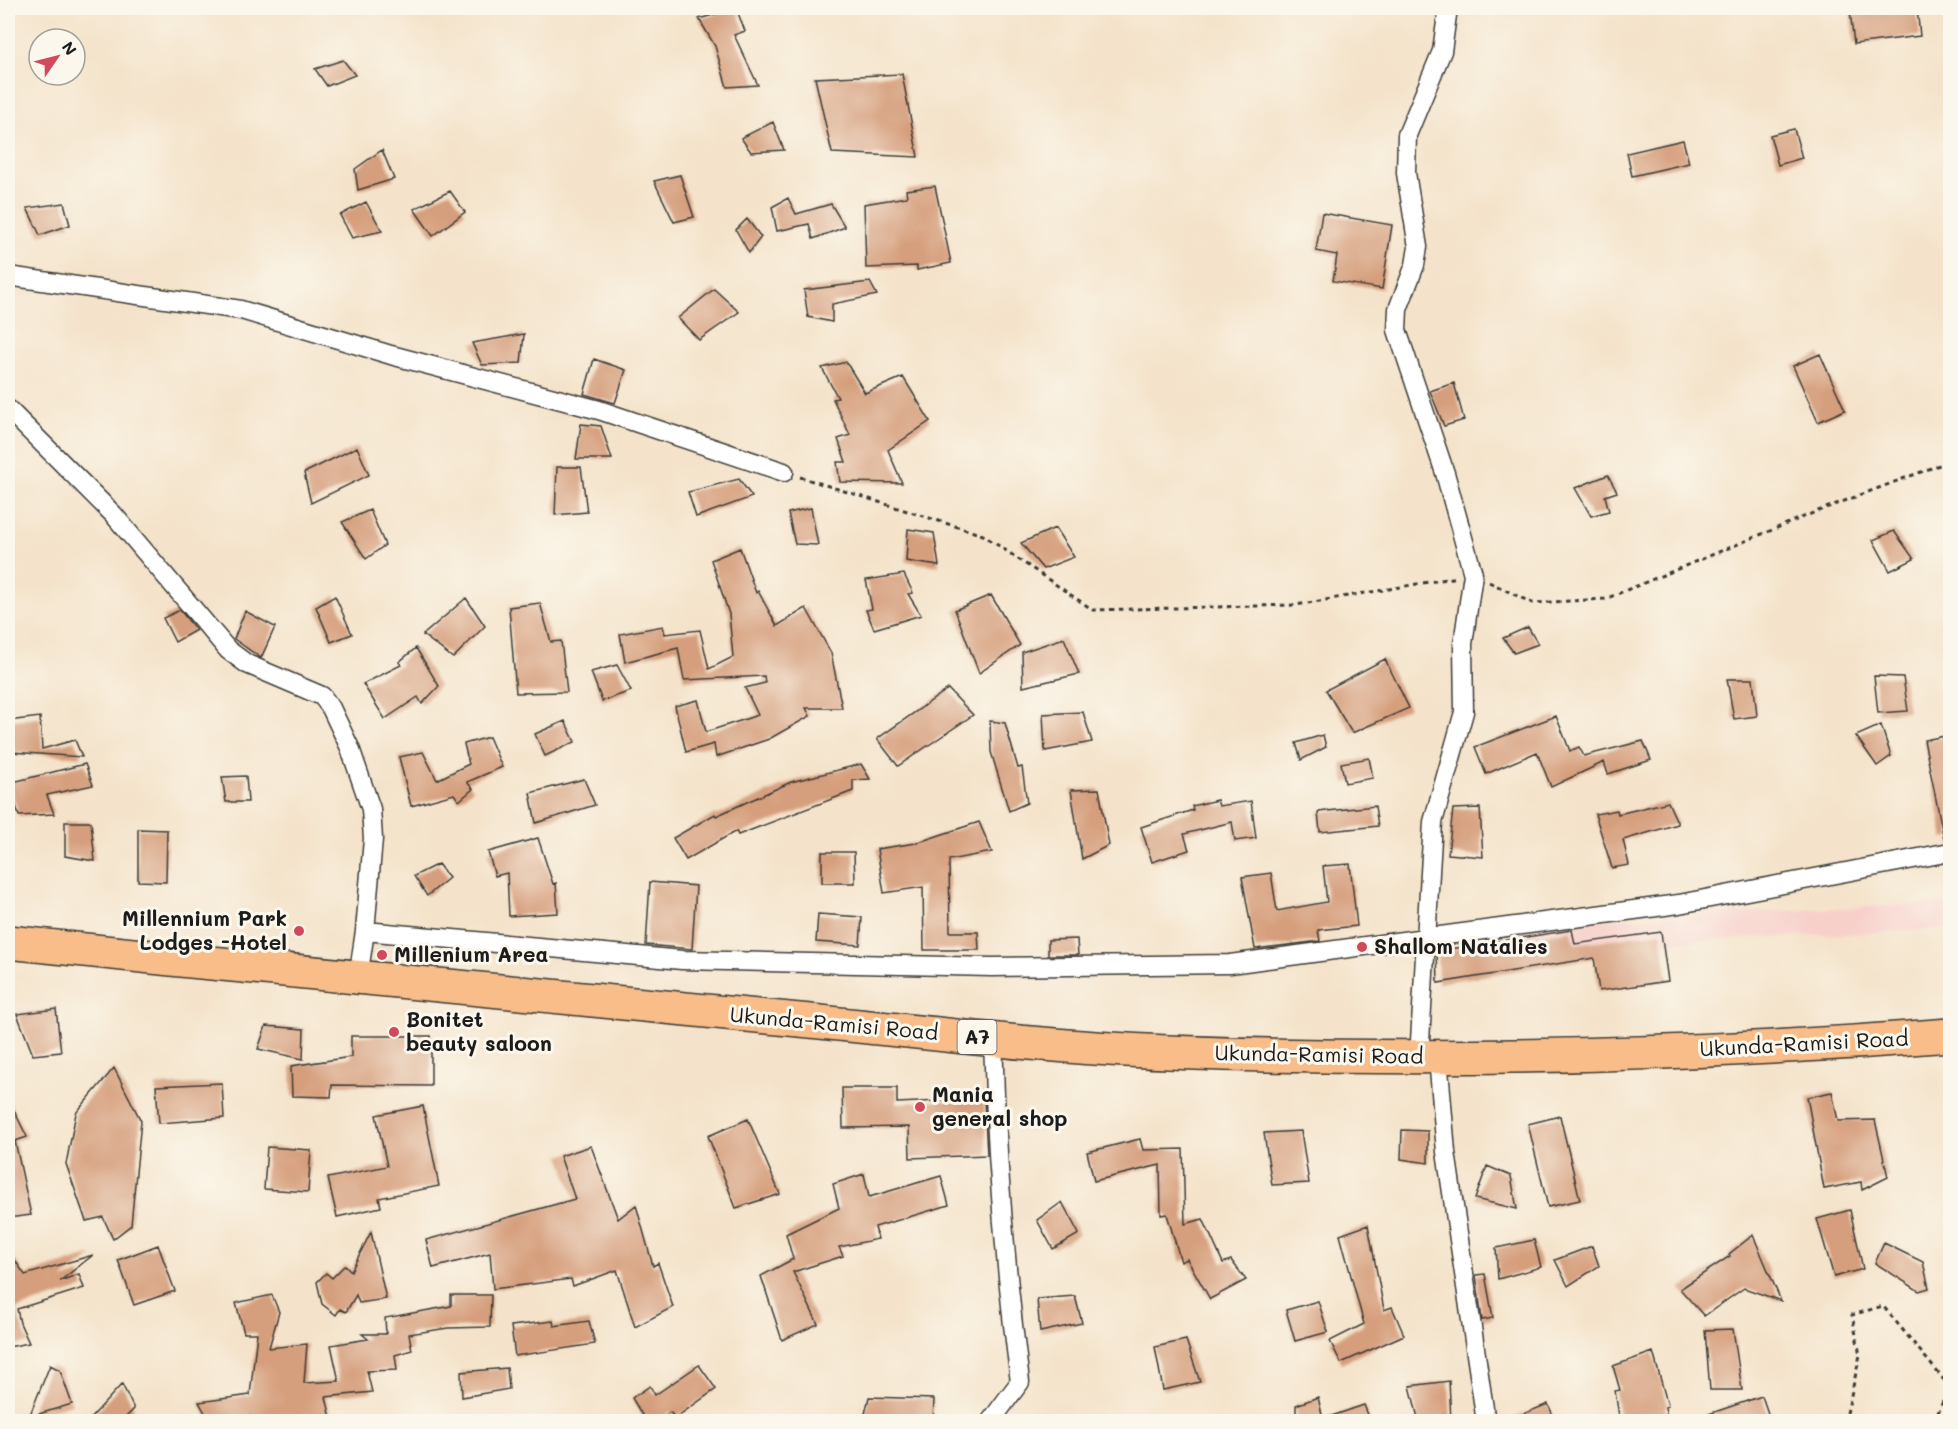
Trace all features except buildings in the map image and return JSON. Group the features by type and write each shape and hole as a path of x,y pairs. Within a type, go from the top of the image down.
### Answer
{"highway":[{"name":"Ukunda-Ramisi Road","path":"8,942 993,1039 1163,1052 1429,1057 1617,1054 1769,1048 1950,1035"}],"street":[{"path":"1448,8 1442,51 1407,135 1406,173 1418,247 1415,265 1398,309 1397,330 1445,473 1473,574 1463,644 1464,712 1433,822 1425,938 1429,1057 1446,1152 1486,1422"},
{"path":"8,276 241,310 391,355 599,410 784,472"},
{"path":"8,409 113,514 228,650 247,664 322,696 331,708 350,748 371,809 373,839 358,978"},
{"path":"364,931 682,960 992,967 1230,964 1679,904 1950,852"},
{"path":"990,1422 1020,1382 1012,1320 996,1129 993,1039"}],"path":[{"path":"784,472 983,535 1093,610 1296,605 1473,574 1533,603 1605,599 1950,461"},
{"path":"1845,1422 1860,1355 1852,1315 1883,1306 1950,1385 1934,1422"}],"shaded area":[{"path":"1950,903 1950,929 1512,949 1510,924"}],"place":[{"name":"Millennium Park Lodges -Hotel","path":"299,931"},
{"name":"Shallom Natalies","path":"1362,947"},
{"name":"Millenium Area","path":"382,955"},
{"name":"Bonitet beauty saloon","path":"394,1032"},
{"name":"Mania general shop","path":"920,1107"}]}
